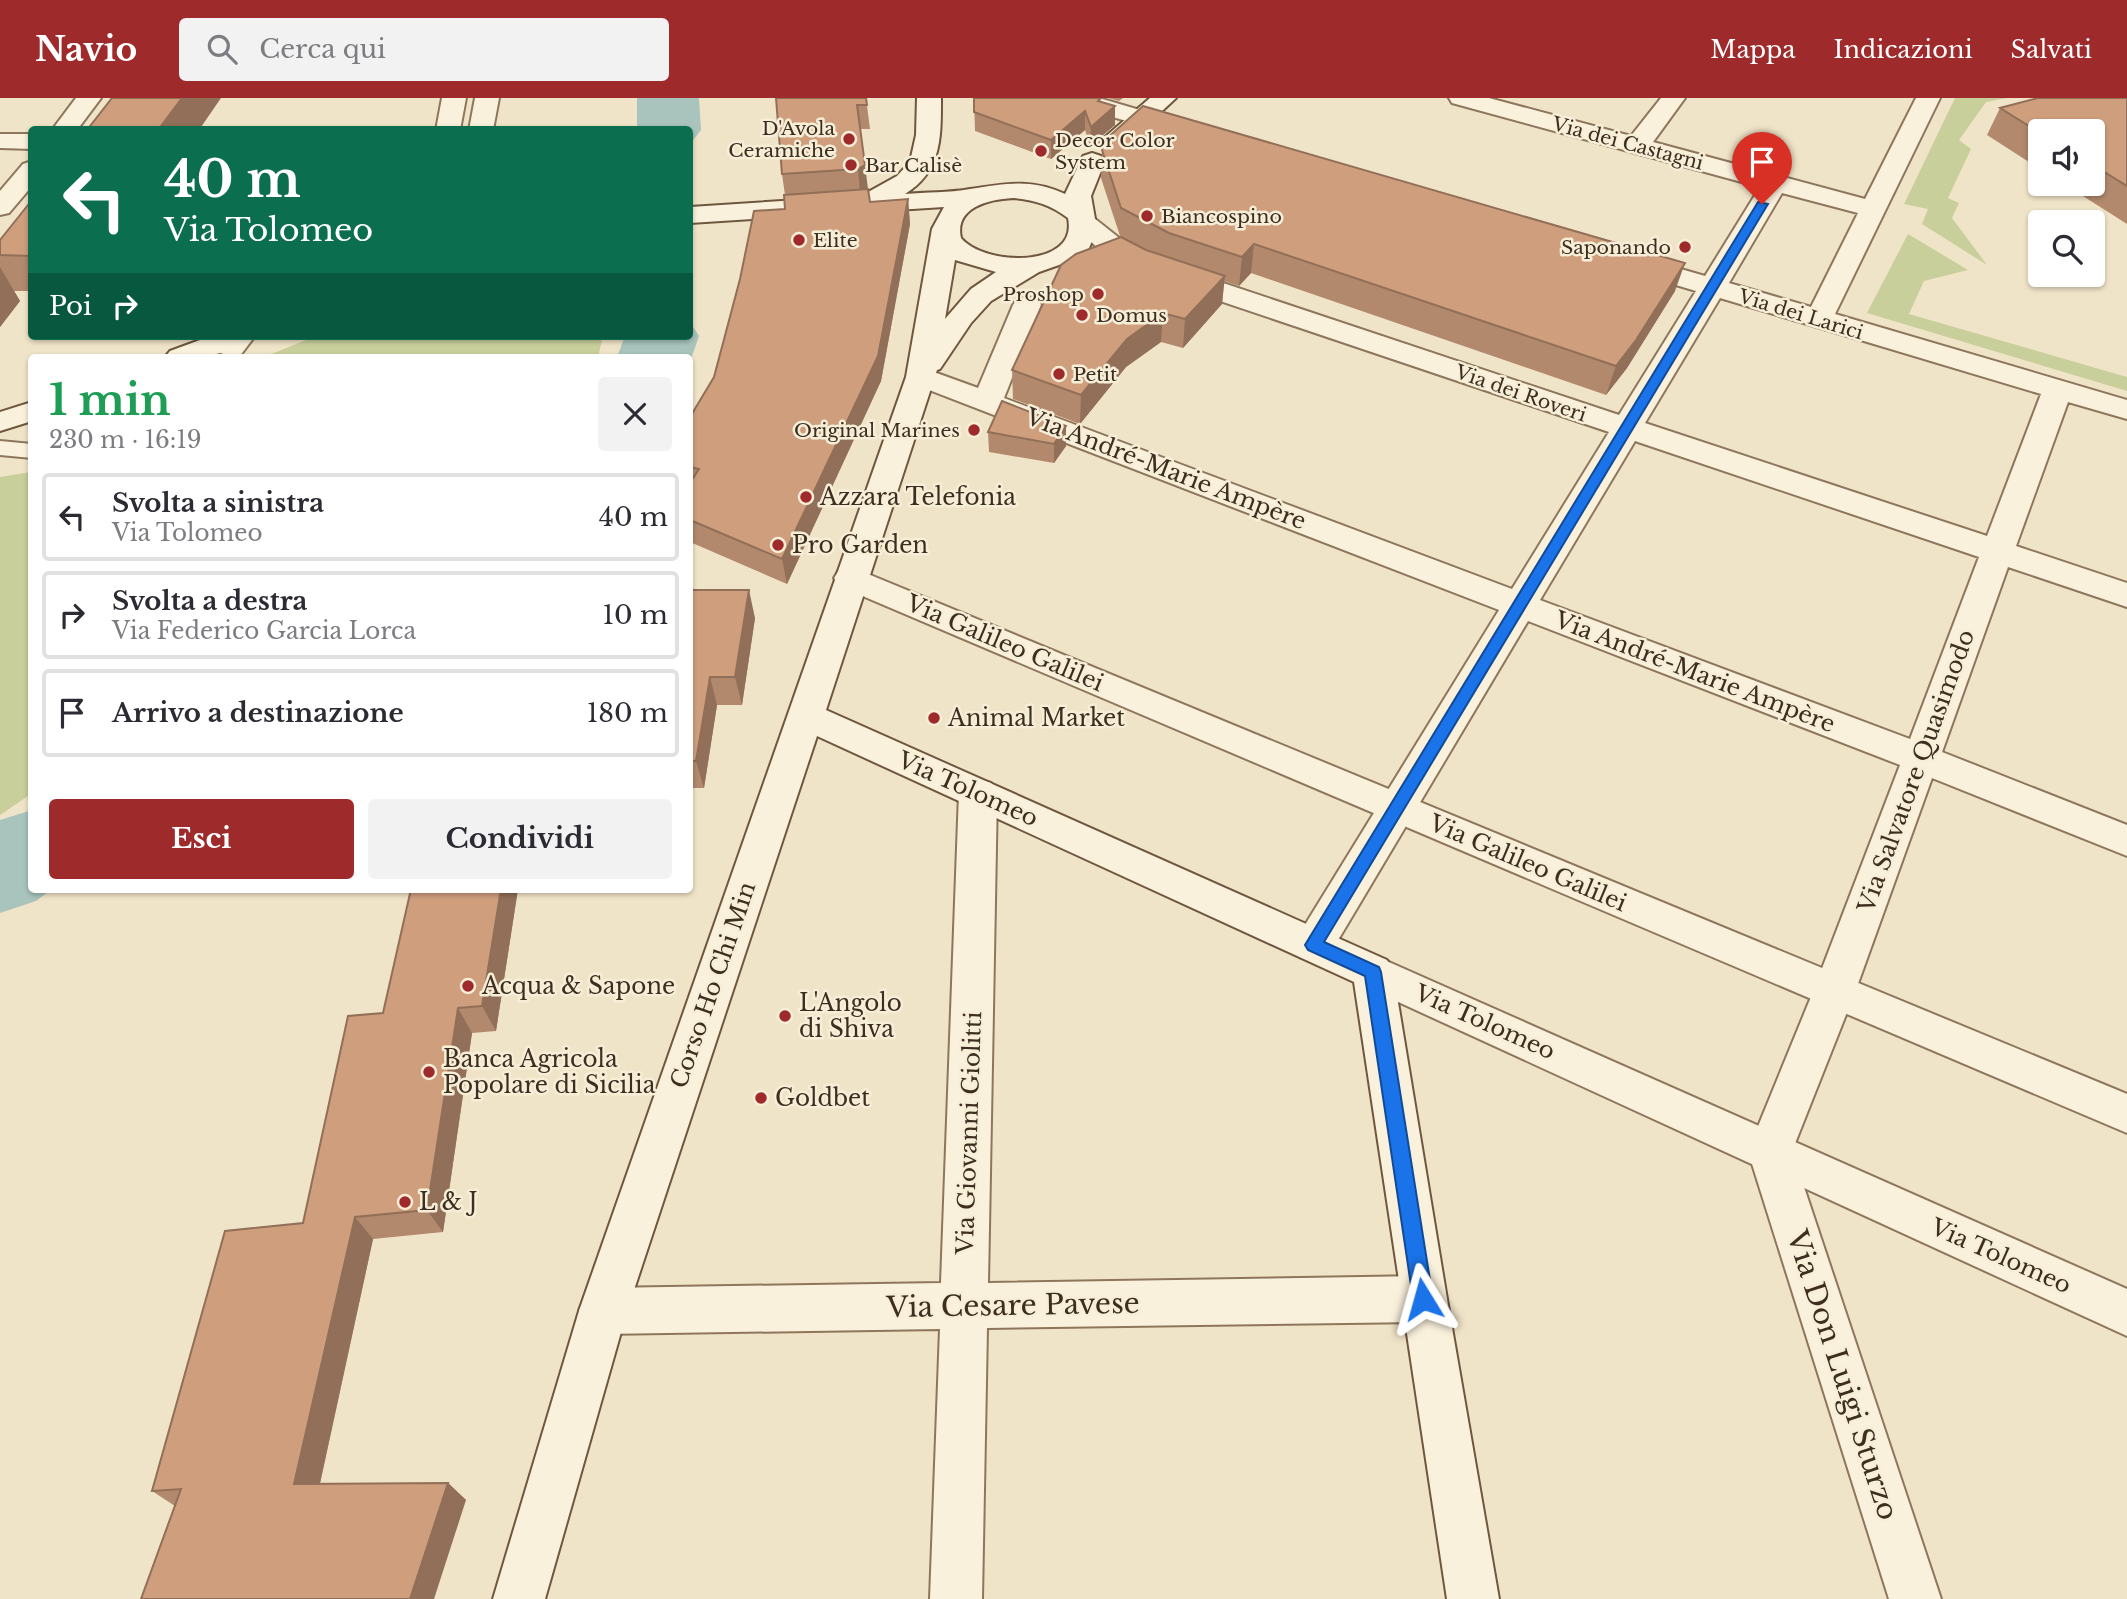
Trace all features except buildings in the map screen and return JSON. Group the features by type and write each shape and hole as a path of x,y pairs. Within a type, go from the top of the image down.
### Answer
{"street":[{"path":"67,126 89,98"},
{"path":"449,126 454,98"},
{"path":"482,126 487,98"},
{"path":"930,98 944,161 947,218 952,245 977,260 1014,266 1034,264"},
{"path":"1073,98 1208,138"},
{"path":"921,377 947,218 984,195 1026,191 1048,185 1092,161 1164,98"},
{"name":"Via dei Castagni","path":"1461,98 1875,211"},
{"path":"1637,146 1673,98"},
{"path":"1819,319 1875,211 1928,98"},
{"path":"0,141 28,142"},
{"path":"944,161 971,187 984,195"},
{"path":"858,204 944,161"},
{"path":"921,377 968,305 993,284 1034,264 1067,253 1077,244 1084,234 1078,199 1092,161"},
{"path":"0,207 28,174"},
{"path":"1314,945 1775,183"},
{"name":"Via dei Roveri","path":"1026,191 1059,198 1113,247 1156,270 2127,594"},
{"path":"693,215 906,201 947,218"},
{"name":"Via dei Larici","path":"1606,256 2127,410"},
{"path":"988,401 1027,305"},
{"path":"188,354 227,340"},
{"name":"Via André-Marie Ampère","path":"921,377 1920,758 2127,841"},
{"name":"Corso Ho Chi Min","path":"519,1599 603,1311 921,377"},
{"name":"Via Salvatore Quasimodo","path":"1770,1151 1834,992 2058,389"},
{"path":"0,422 28,412"},
{"name":"Via Galileo Galilei","path":"851,578 2127,1114"},
{"name":"Via Tolomeo","path":"804,715 2127,1313"},
{"name":"Via Giovanni Giolitti","path":"956,1599 978,793"},
{"path":"1373,972 1423,1299 1473,1599"},
{"name":"Via Don Luigi Sturzo","path":"1770,1151 1915,1599"},
{"name":"Via Cesare Pavese","path":"603,1311 1423,1299"}],"lane":[{"path":"231,354 242,340"},
{"path":"0,447 28,450"}],"green space":[{"path":"1955,98 2007,98 1986,102 1959,140 1971,149 1948,198 1959,203 1952,218 1987,265 1922,224 1928,209 1904,204"},
{"path":"1908,234 1968,270 1924,281 1909,314 2127,377 2127,391 1867,313"},
{"path":"306,340 602,340 599,354 271,354"},
{"path":"28,472 28,796 0,815 0,477"}],"waterway":[{"path":"668,98 669,126"},
{"path":"656,354 661,340"},
{"path":"0,873 28,852"}],"place":[{"name":"D'Avola Ceramiche","path":"849,139"},
{"name":"Decor Color System","path":"1041,151"},
{"name":"Bar Calisè","path":"851,165"},
{"name":"Biancospino","path":"1147,216"},
{"name":"Elite","path":"799,240"},
{"name":"Saponando","path":"1685,247"},
{"name":"Proshop","path":"1098,294"},
{"name":"Domus","path":"1082,315"},
{"name":"Petit","path":"1059,374"},
{"name":"Original Marines","path":"974,430"},
{"name":"Azzara Telefonia","path":"806,497"},
{"name":"Pro Garden","path":"778,545"},
{"name":"Animal Market","path":"934,718"},
{"name":"Acqua & Sapone","path":"468,986"},
{"name":"L'Angolo di Shiva","path":"785,1016"},
{"name":"Banca Agricola Popolare di Sicilia","path":"429,1072"},
{"name":"Goldbet","path":"761,1098"},
{"name":"L & J","path":"405,1202"}],"route":[{"path":"1423,1299 1373,972 1314,945 1762,204"}]}
